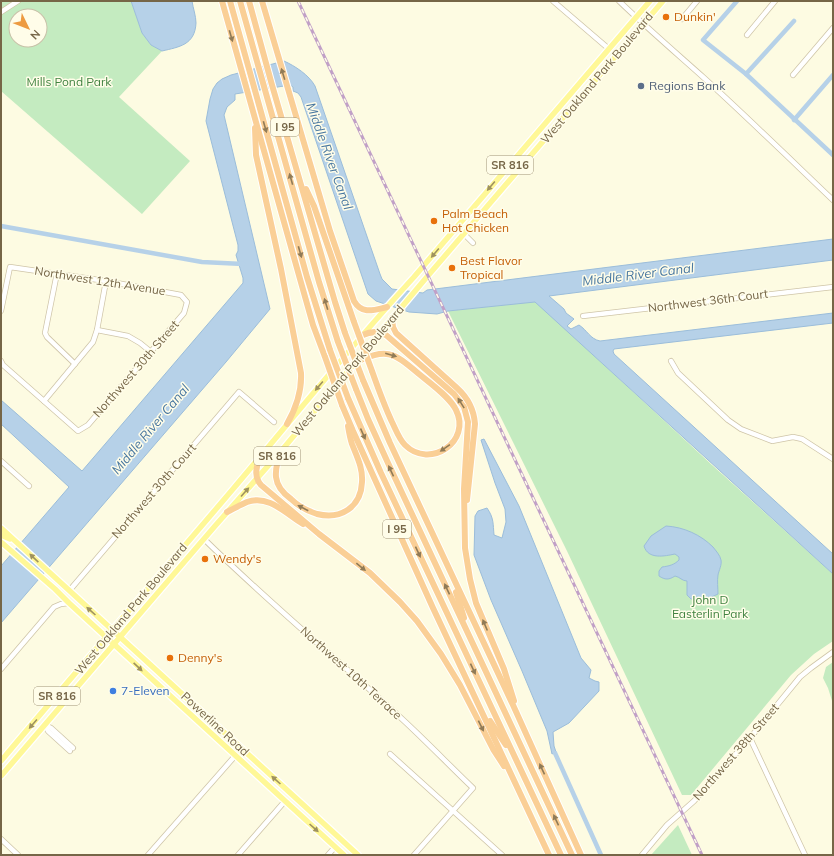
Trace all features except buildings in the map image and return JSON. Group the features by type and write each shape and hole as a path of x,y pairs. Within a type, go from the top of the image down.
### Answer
{"highway":[{"name":"I 95","path":"222,1 300,279 325,358 342,405 423,586 549,855"},
{"path":"230,1 312,292 330,350 348,398 376,463 561,855"},
{"path":"240,1 324,298 338,342 356,389 388,463 572,855"},
{"name":"I 95","path":"249,1 335,302 363,380 388,438 581,855"},
{"path":"262,1 330,231 354,301 358,307 364,310 373,310 387,306"},
{"path":"254,117 256,155 281,269 301,373 299,398 287,424"},
{"path":"297,170 314,206 354,322 372,371 381,397 401,440 408,447 419,453 431,454 442,451 452,444 457,435 459,425 456,409 446,398 405,362 394,356 382,354 370,356 354,363"},
{"path":"394,316 393,327 396,333 458,388 465,396 472,409 474,416 474,429 465,524"},
{"path":"363,335 372,332 380,332 388,337 451,391 464,407 468,422 464,489 466,556 472,588 479,610 504,669 523,727"},
{"path":"282,450 276,465 276,477 279,487 288,498 317,514 337,515 350,509 359,497 362,486 361,465 352,443 342,405"},
{"path":"259,459 256,471 257,479 264,487 319,534 378,581 400,602 423,629 460,684 493,749 515,782"},
{"path":"227,512 247,502 264,500 277,506 319,534"},
{"path":"451,574 470,637"},
{"path":"478,703 518,763"}],"main road":[{"name":"West Oakland Park Boulevard","path":"1,761 259,459 387,306 414,277 650,1"},
{"name":"West Oakland Park Boulevard","path":"1,776 282,450 380,332 663,1"},
{"path":"608,49 612,56 611,61"},
{"path":"544,124 543,134 545,139"},
{"path":"513,161 515,166 513,176"},
{"path":"447,238 459,233 464,234 462,226 464,219"},
{"path":"204,539 203,531 206,521"},
{"name":"Powerline Road","path":"1,528 358,855"},
{"path":"1,535 16,542"},
{"name":"Powerline Road","path":"1,542 55,589 106,638 344,855"},
{"path":"55,589 62,591 69,590"},
{"path":"39,731 45,716 43,712"},
{"path":"197,721 207,722 211,720"},
{"path":"205,728 226,734"},
{"path":"273,790 288,795 291,793"},
{"path":"286,802 290,801 305,806"}],"street":[{"path":"1,12 18,1"},
{"path":"553,1 608,49"},
{"path":"620,1 833,200"},
{"path":"682,19 697,1"},
{"path":"747,35 775,1"},
{"path":"792,75 833,28"},
{"path":"464,234 473,243"},
{"name":"Northwest 12th Avenue","path":"1,311 10,267 106,281 181,295 187,302"},
{"path":"57,273 45,333 47,337 75,364"},
{"path":"2,364 44,401 94,342 106,281"},
{"name":"Northwest 36th Court","path":"583,316 833,287"},
{"name":"Northwest 30th Street","path":"44,401 78,431 88,425 184,313 187,302"},
{"path":"97,330 128,336 151,352"},
{"path":"671,361 678,373 728,420 741,429 772,441 794,436 802,438 833,459"},
{"name":"Northwest 30th Court","path":"69,590 240,392 274,422"},
{"path":"1,461 29,486"},
{"name":"Northwest 10th Terrace","path":"204,539 256,588 403,720 474,788 453,811"},
{"path":"1,669 54,607 69,603"},
{"name":"Northwest 38th Street","path":"642,855 667,825 694,801 750,738 800,677 833,652"},
{"path":"45,725 51,728 71,749"},
{"path":"750,738 805,855"},
{"path":"390,754 502,855"},
{"path":"148,855 235,756"},
{"path":"238,855 286,802"},
{"path":"415,855 453,811"},
{"path":"1,839 18,855"},
{"path":"328,855 335,847"}],"green space":[{"name":"Mills Pond Park","path":"1,1 131,1 142,33 151,45 162,51 119,97 190,161 142,214 1,91"},
{"name":"John D Easterlin Park","path":"535,301 712,465 833,574 833,641 814,654 791,675 691,795 682,795 567,551 448,311"},
{"path":"833,662 833,704 823,678 826,667"},
{"path":"678,825 692,855 651,855"}],"water":[{"path":"131,1 192,1 196,18 193,36 185,44 162,51 151,45 142,33"},
{"name":"Middle River Canal","path":"284,61 301,71 315,86 380,274 382,279 392,289 423,293 427,290 833,239 833,260 549,296 574,319 567,326 571,329 579,325 591,336 600,341 833,313 833,323 614,349 613,351 614,354 833,554 833,574 535,302 448,311 437,314 409,312 376,301 368,294 301,97 298,93 293,91 293,87 290,85 235,94 235,100 227,107 224,115 270,309 1,623 1,566 69,487 1,424 1,400 82,471 243,283 243,278 236,255 238,245 206,121 210,99 213,89 222,79 231,75"},
{"path":"484,439 519,506 581,658 591,670 589,678 599,682 599,691 569,723 553,732 556,752 552,754 547,731 491,600 474,555 475,516 478,511 487,508 492,518 494,535 502,538 506,522 505,509 481,440"},
{"path":"666,526 679,528 698,535 717,552 720,556 721,562 718,573 718,594 705,600 691,599 687,595 687,581 675,576 667,579 659,576 659,571 662,567 675,563 679,560 679,557 675,554 662,556 653,555 646,550 644,546 651,536"}],"waterway":[{"path":"737,1 703,40 746,74 833,155"},
{"path":"746,74 794,21"},
{"path":"794,120 833,75"},
{"path":"1,226 202,262 243,264"},
{"path":"555,753 601,855"}],"railway":[{"path":"298,1 702,855"}],"place":[{"name":"Dunkin'","path":"666,17"},
{"name":"Regions Bank","path":"641,86"},
{"name":"Palm Beach Hot Chicken","path":"434,221"},
{"name":"Best Flavor Tropical","path":"452,268"},
{"name":"Wendy's","path":"205,559"},
{"name":"Denny's","path":"170,658"},
{"name":"7-Eleven","path":"113,691"}]}
